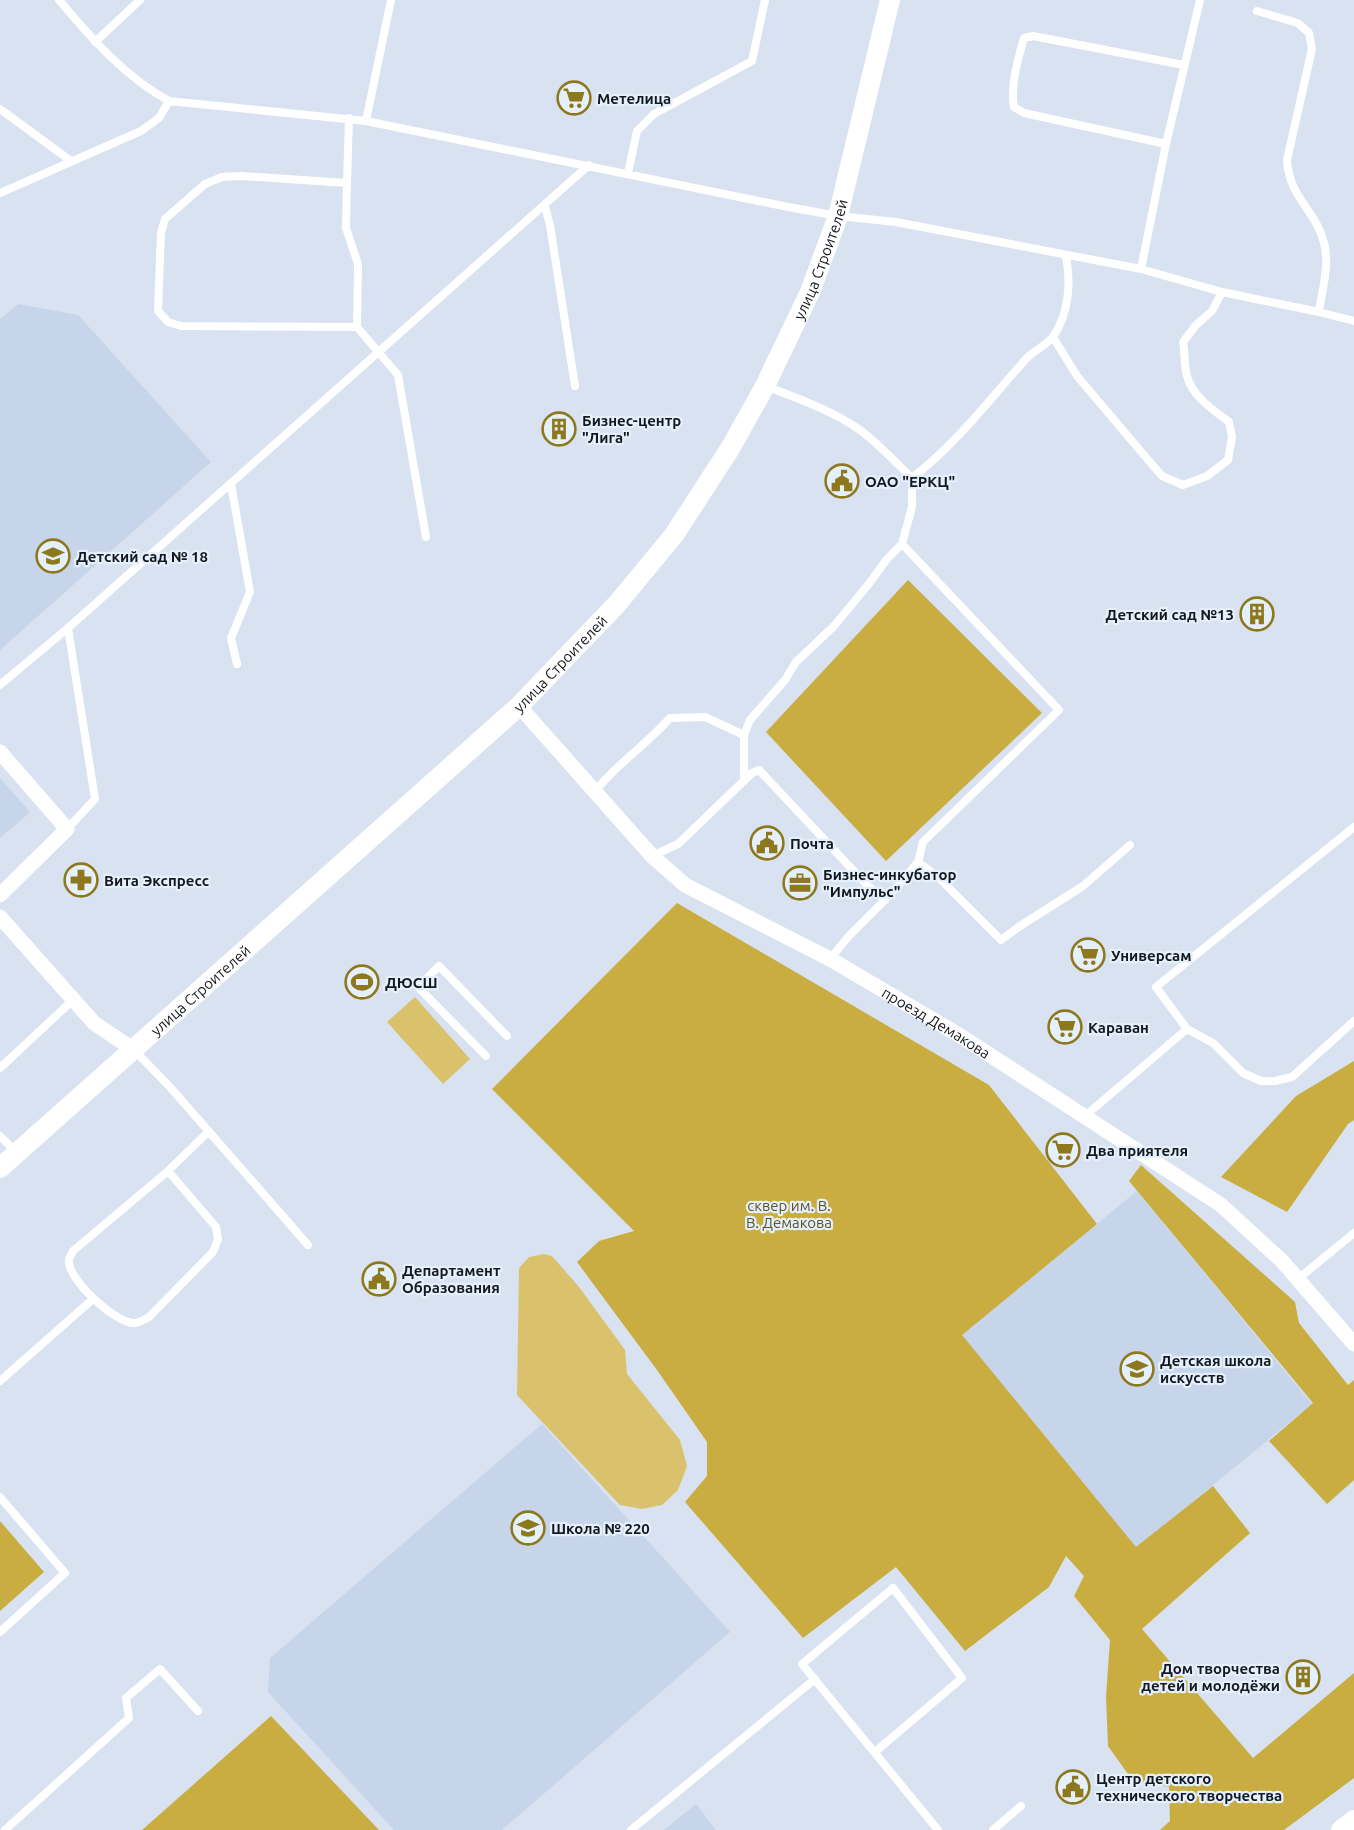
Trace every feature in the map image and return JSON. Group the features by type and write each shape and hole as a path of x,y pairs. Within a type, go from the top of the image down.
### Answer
{"street":[{"name":"улица Строителей","path":"0,1168 519,706 617,604 674,535 731,447 765,386 810,292 838,216 890,0"},
{"name":"проезд Демакова","path":"519,706 596,790 652,856 685,885 830,959 959,1035 1221,1205 1299,1278 1354,1344"},
{"path":"0,752 67,829 0,895"},
{"path":"0,917 94,1023 134,1050"},
{"path":"1341,1830 1354,1820"}],"lane":[{"path":"59,0 95,42 147,89 169,101 366,120 838,216 896,222 1141,269 1222,292 1354,321"},
{"path":"95,42 140,0"},
{"path":"366,120 391,0"},
{"path":"628,173 637,130 654,114 752,61 765,0"},
{"path":"1141,269 1166,144 1200,0"},
{"path":"1257,11 1298,23 1309,33 1312,49 1287,160 1288,176 1293,188 1318,228 1324,243 1326,262 1319,312"},
{"path":"1166,144 1024,113 1014,107 1012,96 1024,38 1034,36 1184,65"},
{"path":"0,193 141,130 159,118 169,101"},
{"path":"0,109 71,161"},
{"path":"349,118 346,228 358,264 357,327 398,375 426,537"},
{"path":"0,685 68,628 379,351 545,207 589,165"},
{"path":"347,183 241,176 222,177 205,184 165,219 161,233 158,311 168,322 181,326 357,327"},
{"path":"545,207 550,225 575,386"},
{"path":"912,478 965,431 984,405 1028,356 1053,337 1064,316 1068,294 1069,270 1066,256"},
{"path":"1053,337 1077,376 1155,469 1162,476 1183,485 1207,476 1228,460 1232,437 1229,422 1209,407 1190,387 1186,373 1183,342 1196,325 1212,311 1222,292"},
{"path":"744,781 744,735 750,720 785,680 796,662 834,626 887,559 902,544 912,507 912,478 882,448 840,418 765,386"},
{"path":"231,484 250,592 231,638 237,664"},
{"path":"830,959 918,862 923,842 1059,710 902,544"},
{"path":"67,829 95,799 68,628"},
{"path":"596,790 670,718 705,717 744,735"},
{"path":"652,856 678,844 752,773 759,770 867,885 885,900"},
{"path":"1354,827 1156,987 1187,1029 1213,1043 1243,1073 1261,1081 1292,1077 1354,1021"},
{"path":"918,862 939,878 1001,940 1083,886 1130,845"},
{"path":"486,1056 418,987 439,966 507,1036"},
{"path":"0,1068 73,1000"},
{"path":"1084,1116 1187,1029"},
{"path":"134,1050 170,1087 308,1245"},
{"path":"168,1171 216,1227 218,1239 213,1252 149,1317 136,1323 121,1321 93,1299 71,1270 69,1260 73,1251 168,1171 209,1131"},
{"path":"0,1136 17,1154"},
{"path":"1299,1278 1354,1233"},
{"path":"0,1381 93,1299"},
{"path":"0,1497 65,1573 0,1632"},
{"path":"875,1752 962,1678 893,1588 802,1664 938,1830"},
{"path":"5,1830 129,1718 126,1698 160,1669 198,1711"},
{"path":"631,1830 815,1679"},
{"path":"993,1830 1021,1806"}],"shaded area":[{"name":"Детский сад № 18","path":"18,304 78,315 211,462 0,650 0,319"},
{"path":"0,778 30,812 0,838"},
{"path":"415,997 470,1059 443,1084 387,1022"},
{"name":"Детская школа искусств","path":"1137,1191 1312,1404 1136,1548 961,1335"},
{"path":"544,1254 552,1256 579,1287 625,1350 627,1374 680,1440 687,1466 678,1490 662,1505 642,1509 620,1505 517,1395 519,1268 529,1257"},
{"name":"Школа № 220","path":"542,1424 730,1632 502,1830 394,1830 268,1692 270,1658"},
{"path":"696,1804 716,1830 664,1830"}],"green space":[{"path":"908,580 1042,713 886,861 766,732"},
{"name":"сквер им. В. В. Демакова","path":"677,903 989,1085 1097,1224 962,1335 1136,1547 1213,1486 1250,1533 1142,1629 1253,1758 1354,1673 1354,1778 1284,1830 1160,1830 1170,1821 1169,1787 1133,1781 1108,1746 1106,1697 1110,1640 1074,1596 1084,1576 1066,1556 1049,1587 965,1651 896,1567 803,1638 685,1502 707,1476 707,1442 577,1262 599,1241 634,1231 492,1089"},
{"path":"1354,1061 1354,1120 1348,1124 1287,1212 1221,1177 1296,1096"},
{"path":"1141,1165 1295,1302 1299,1323 1348,1385 1354,1380 1354,1480 1327,1504 1269,1441 1313,1403 1129,1181"},
{"path":"0,1521 44,1572 0,1611"},
{"path":"271,1716 379,1830 142,1830"}],"place":[{"name":"Метелица","path":"574,98"},
{"name":"Бизнес-центр \"Лига\"","path":"559,429"},
{"name":"ОАО \"ЕРКЦ\"","path":"842,481"},
{"name":"Детский сад № 18","path":"53,556"},
{"name":"Детский сад №13","path":"1257,614"},
{"name":"Почта","path":"767,843"},
{"name":"Вита Экспресс","path":"81,880"},
{"name":"Бизнес-инкубатор \"Импульс\"","path":"800,883"},
{"name":"Универсам","path":"1088,955"},
{"name":"ДЮСШ","path":"362,982"},
{"name":"Караван","path":"1065,1027"},
{"name":"Два приятеля","path":"1063,1150"},
{"name":"Департамент Образования","path":"379,1279"},
{"name":"Детская школа искусств","path":"1137,1369"},
{"name":"Школа № 220","path":"528,1528"},
{"name":"Дом творчества детей и молодёжи","path":"1303,1677"},
{"name":"Центр детского технического творчества","path":"1073,1787"}]}
